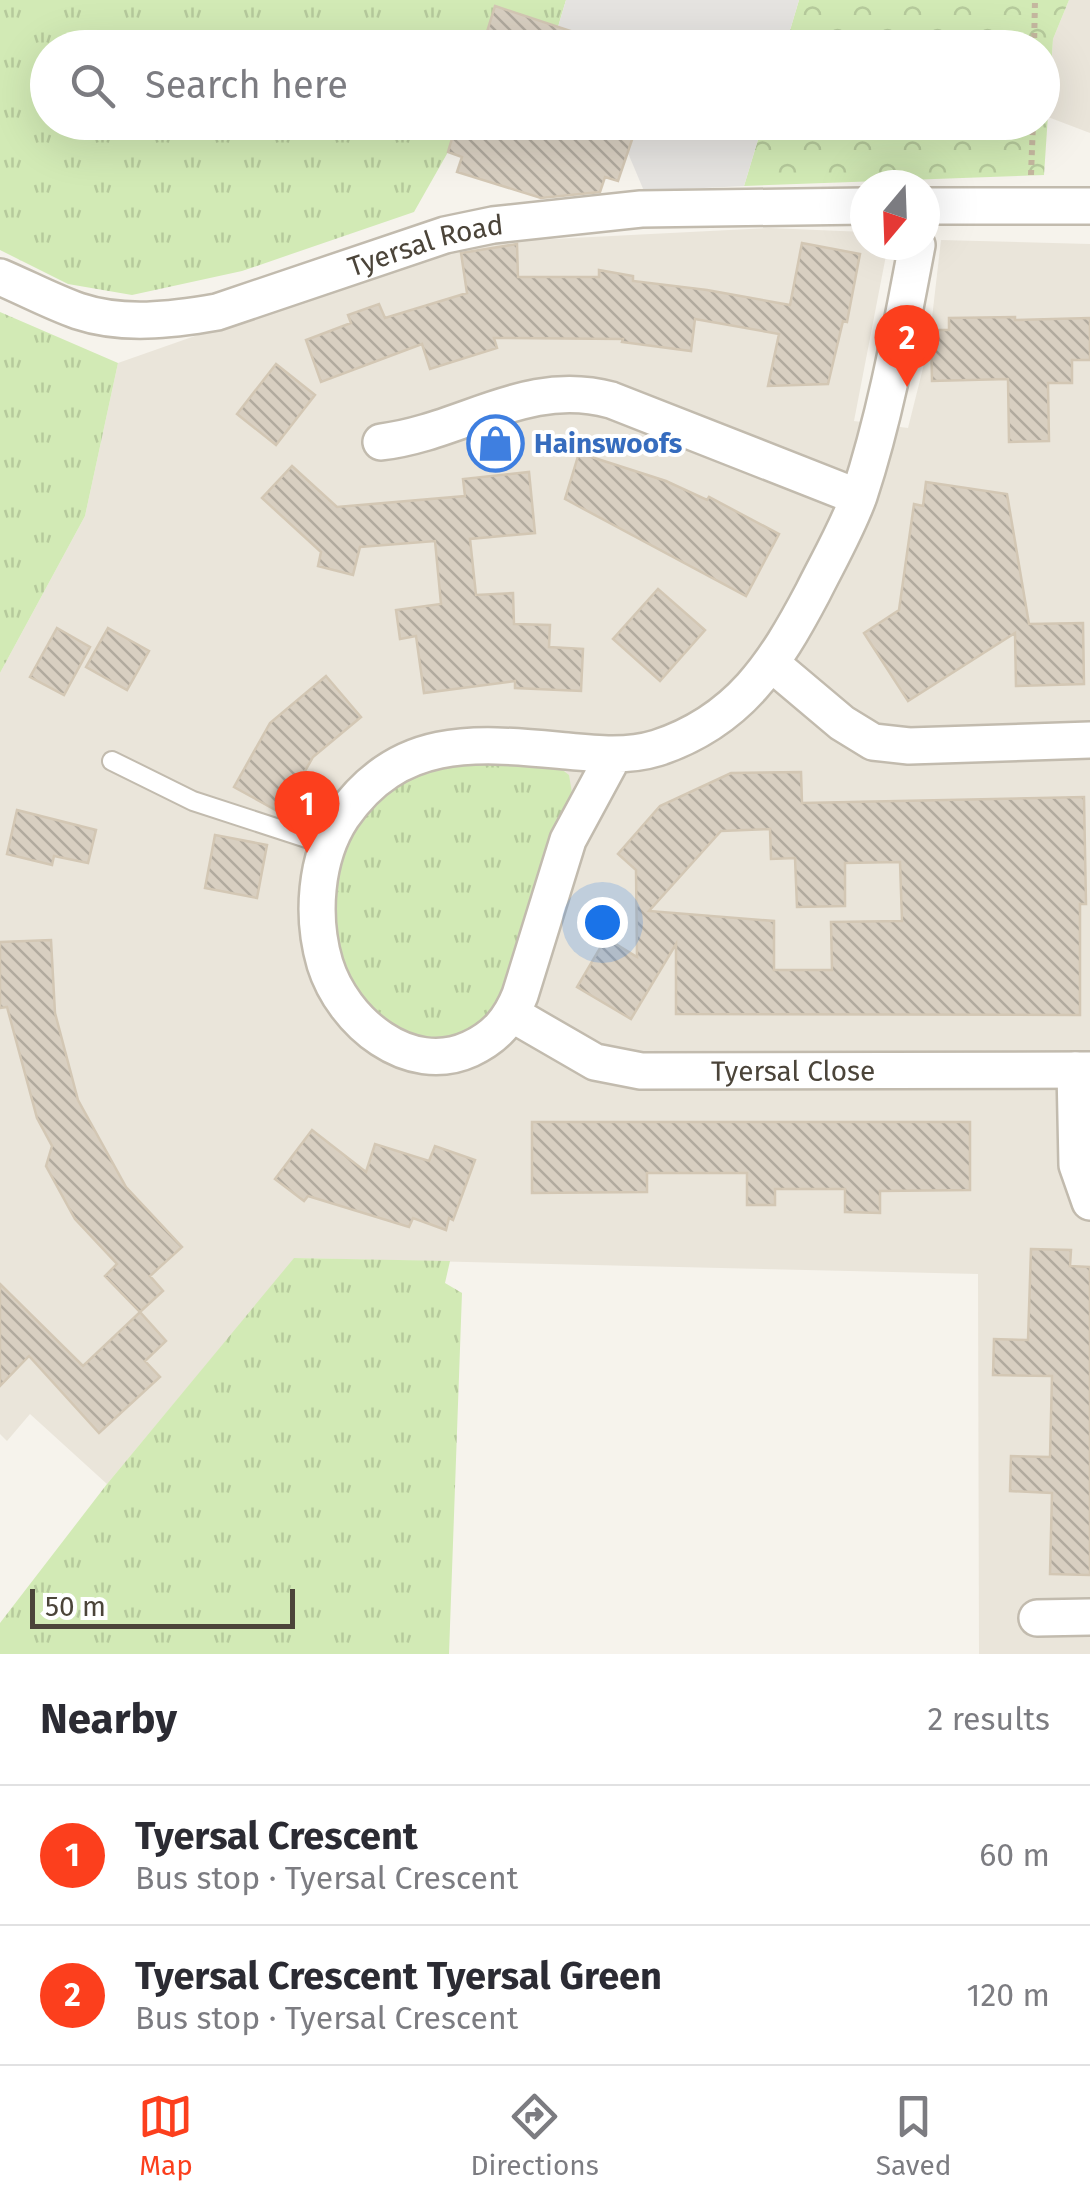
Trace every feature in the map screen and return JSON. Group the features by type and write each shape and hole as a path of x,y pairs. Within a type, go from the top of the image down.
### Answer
{"street":[{"name":"Tyersal Road","path":"0,277 79,311 113,318 178,318 233,307 445,235 493,225 641,210 850,206"},
{"path":"940,206 1090,206"},
{"path":"614,754 568,840 512,1014 498,1031 461,1053 440,1057 397,1048 374,1034 339,992 326,968 320,944 318,894 328,845 341,820 358,797 390,770 429,751 484,744 614,754 656,748 715,720 752,689 772,664 828,563 858,497 888,391 914,260"},
{"path":"381,442 424,434 531,398 558,392 585,393 858,497"},
{"path":"772,664 842,724 873,742 909,746 1090,740"},
{"name":"Tyersal Close","path":"512,1014 595,1062 641,1070 1082,1070"},
{"path":"1082,1070 1077,1165 1090,1202"},
{"path":"1037,1618 1090,1617"}],"lane":[{"path":"112,761 193,801 328,845"}],"path":[{"path":"1034,30 1035,0"},
{"path":"1030,206 1032,140"}],"shaded area":[{"path":"566,0 799,0 790,30 558,27"},
{"path":"1069,0 1090,0 1090,133 1060,122 1060,30 1057,30"},
{"path":"632,140 758,140 744,186 644,191 628,153"},
{"path":"769,228 850,231 850,260 885,260 854,421 908,428 929,344 941,240 1090,244 1090,1654 979,1654 978,1274 295,1258 107,1484 30,1414 7,1441 0,1434 0,673 85,516 118,363 351,281 460,248 495,242"}],"green space":[{"path":"0,0 566,0 558,27 495,6 487,30 30,30 30,140 452,140 414,212 242,271 132,295 68,284 0,250"},
{"path":"799,0 1069,0 1057,30 790,30"},
{"path":"758,140 1046,140 1044,175 940,179 940,170 850,170 850,182 744,186"},
{"path":"0,312 118,363 85,516 0,673"},
{"path":"458,759 556,765 569,775 573,799 503,998 471,1030 445,1038 424,1038 405,1032 370,1008 344,974 335,951 335,881 350,841 374,805 414,774"},
{"path":"294,1258 450,1261 445,1283 462,1293 449,1654 0,1654 0,1623 107,1484"}],"building":[{"path":"495,6 568,30 488,30"},
{"path":"452,140 632,140 618,181 605,177 600,192 541,198 457,172 462,157 448,152"},
{"path":"802,243 850,252 850,260 859,260 847,322 843,321 828,384 768,386 779,334 695,319 691,351 622,342 623,339 494,338 497,348 430,369 422,344 321,382 306,340 351,323 348,315 379,304 385,318 467,293 461,253 517,244 518,277 599,277 599,270 633,276 633,281 790,305"},
{"path":"949,318 1090,318 1090,360 1072,360 1072,383 1048,383 1049,441 1009,442 1008,379 932,381 931,330 949,330"},
{"path":"276,364 315,395 276,445 237,414"},
{"path":"579,453 666,481 707,500 709,497 779,534 746,596 565,499"},
{"path":"292,466 337,507 465,496 463,479 529,472 535,533 470,539 476,595 513,593 514,624 550,625 549,647 583,649 581,691 515,688 515,681 424,693 416,636 400,639 396,610 441,604 435,541 360,547 353,575 318,566 321,552 262,498"},
{"path":"926,482 1007,494 1029,624 1083,623 1084,684 1016,686 1015,633 908,701 864,633 899,610 914,504 923,506"},
{"path":"658,589 705,630 660,681 613,639"},
{"path":"57,628 90,647 64,695 30,677"},
{"path":"108,628 149,651 127,690 86,667"},
{"path":"326,676 361,717 313,757 281,813 234,787 270,723"},
{"path":"801,772 802,803 1084,797 1086,904 1080,904 1080,1015 676,1014 676,944 631,1019 577,987 606,938 637,957 636,870 618,854 660,806 731,773","holes":["770,829 771,859 795,858 797,907 845,906 845,863 900,862 902,921 831,922 832,970 774,970 774,921 649,911 721,831"]},
{"path":"17,810 96,830 88,863 54,856 52,865 7,854"},
{"path":"215,835 267,845 257,898 205,888"},
{"path":"51,940 55,1013 78,1100 126,1187 182,1247 150,1276 163,1291 140,1312 105,1276 117,1264 75,1219 46,1166 52,1146 37,1118 7,1007 0,1008 0,942"},
{"path":"532,1122 970,1122 970,1190 880,1191 880,1213 845,1212 845,1189 775,1189 775,1205 747,1205 747,1173 647,1173 647,1192 532,1193"},
{"path":"312,1130 366,1172 375,1144 429,1161 435,1146 475,1160 453,1220 449,1218 446,1230 413,1218 409,1227 308,1196 304,1201 275,1179"},
{"path":"1031,1249 1071,1250 1070,1266 1090,1267 1090,1575 1050,1574 1052,1493 1010,1491 1011,1456 1050,1457 1052,1376 993,1375 994,1339 1028,1340"},
{"path":"0,1284 83,1366 140,1312 166,1341 145,1361 160,1377 99,1433 29,1356 0,1386"}],"place":[{"name":"Tyersal Crescent Tyersal Green","path":"907,387"},
{"name":"Hainswoofs","path":"495,443"},
{"name":"Tyersal Crescent","path":"307,853"}]}
